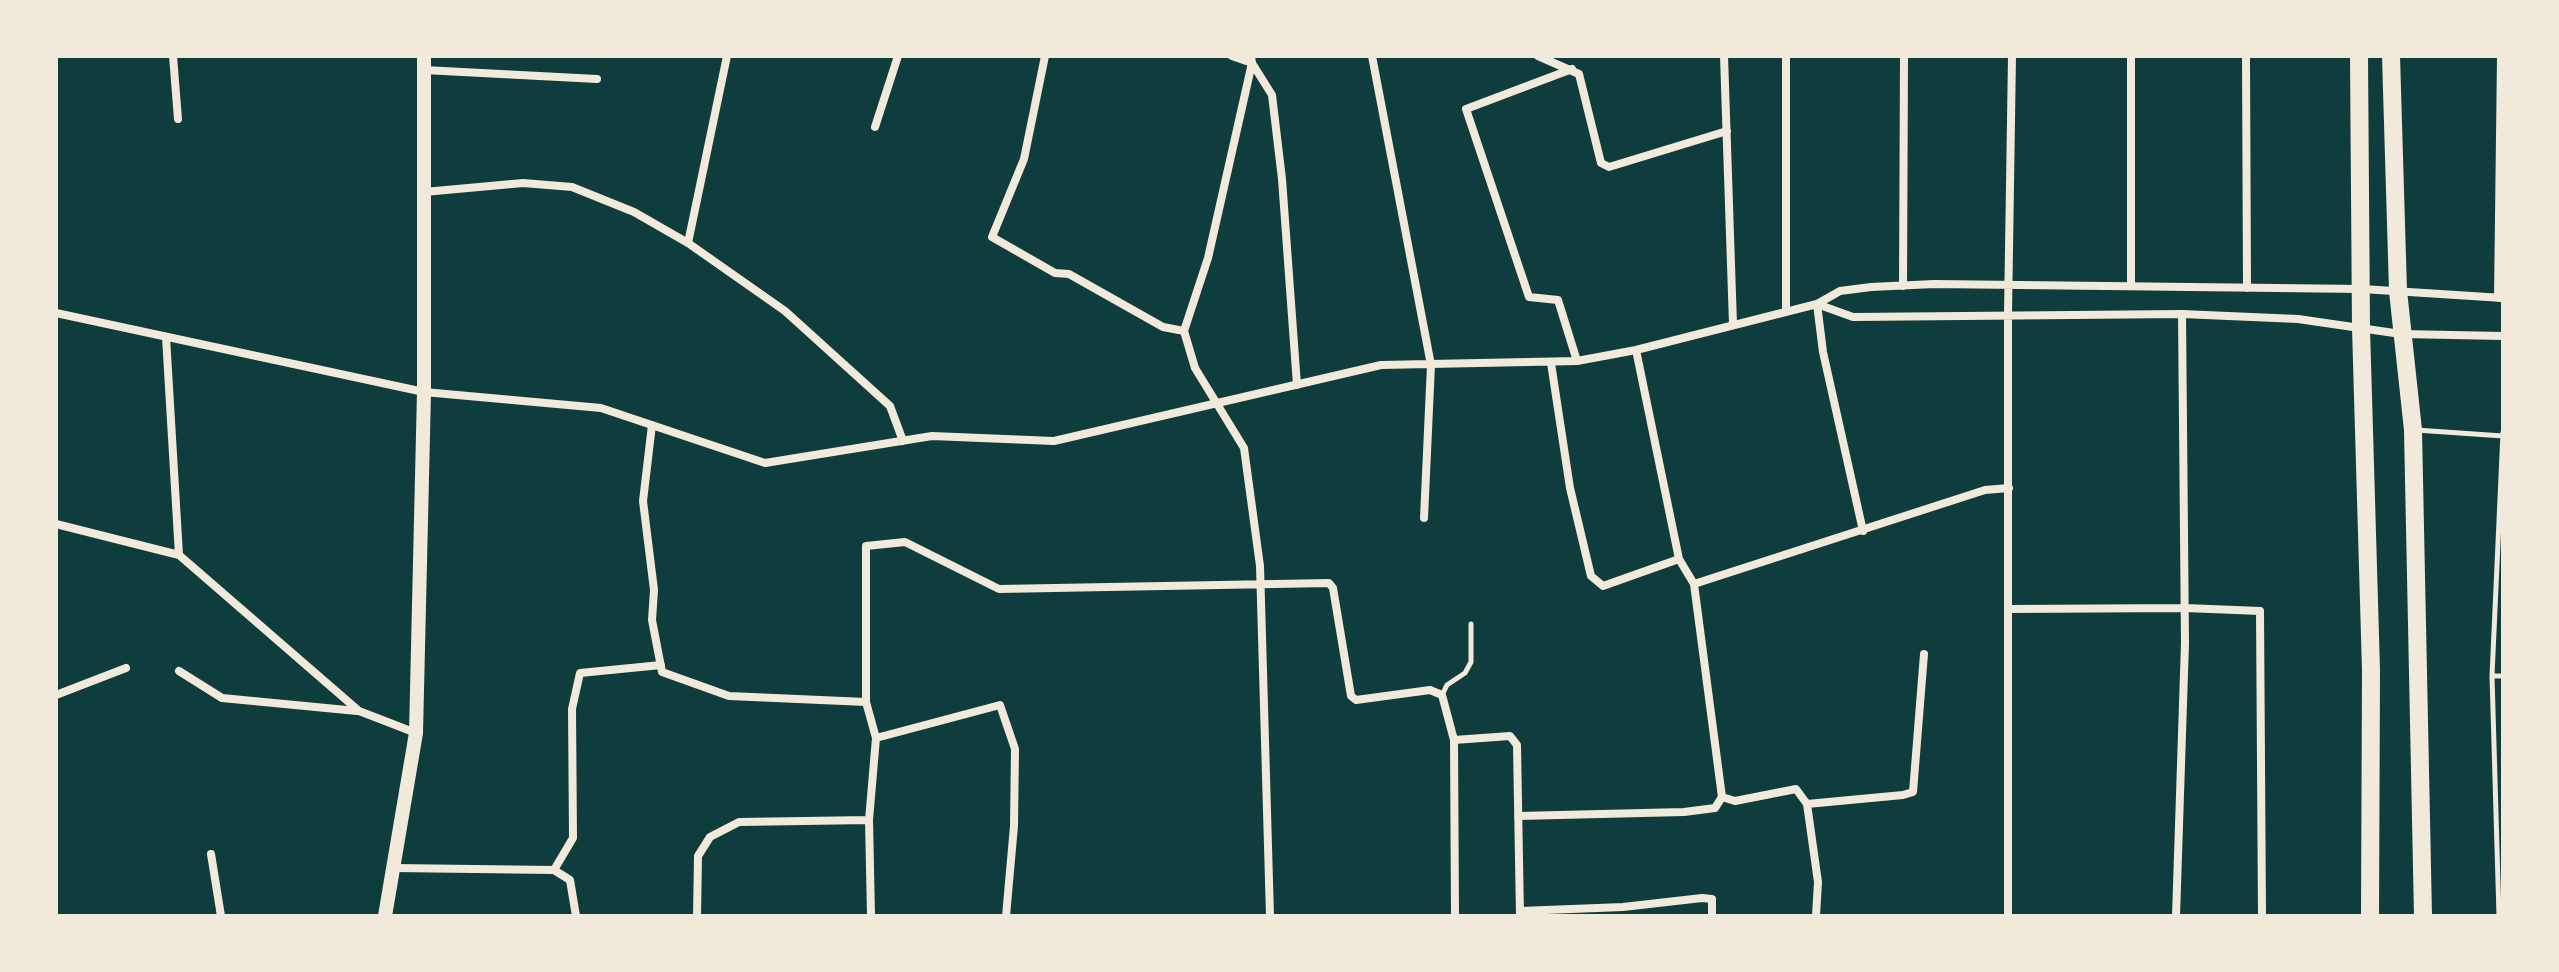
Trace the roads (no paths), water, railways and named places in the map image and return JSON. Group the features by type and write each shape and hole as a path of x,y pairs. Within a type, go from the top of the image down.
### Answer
{"highway":[{"path":"2359,56 2361,328 2371,670 2370,916"},
{"path":"2391,56 2398,291 2413,430 2423,916"}],"street":[{"path":"173,56 178,119"},
{"path":"688,243 727,56"},
{"path":"875,127 898,56"},
{"path":"1045,56 1024,159 992,237 1055,273 1069,274 1163,327 1184,331"},
{"path":"1232,56 1251,59"},
{"path":"1372,56 1431,365 1424,518"},
{"path":"1538,56 1579,74 1601,163 1609,167 1727,131"},
{"path":"1724,56 1733,324"},
{"path":"1786,56 1786,312"},
{"path":"1903,286 1904,56"},
{"path":"2008,916 2008,314 2012,56"},
{"path":"2131,56 2131,286"},
{"path":"2246,56 2247,288"},
{"path":"56,313 424,392 601,408 765,463 932,436 1054,441 1381,365 1577,361 1636,350 1817,304 1840,291 1903,286 2131,286 2362,289 2501,298 2501,56"},
{"path":"1251,59 1208,258 1184,331 1195,368 1244,448 1260,566 1270,916"},
{"path":"1251,59 1272,95 1282,179 1297,385"},
{"path":"385,916 416,733 424,392 424,63 597,79"},
{"path":"1572,69 1466,109 1529,297 1558,300 1577,361"},
{"path":"424,192 523,183 572,187 634,212 688,243 785,311 890,406 903,441"},
{"path":"1817,304 1853,317 2182,314 2298,319 2401,334 2503,336"},
{"path":"1817,304 1823,352 1863,531"},
{"path":"2176,916 2185,608 2182,314"},
{"path":"166,337 179,555"},
{"path":"1518,816 1684,812 1715,808 1722,797 1694,584 1679,559 1636,350"},
{"path":"1551,363 1570,488 1591,576 1603,586 1679,559"},
{"path":"652,425 643,501 654,590 652,620 662,672 729,696 866,702"},
{"path":"1694,584 1985,490 2009,488"},
{"path":"56,524 179,555 359,711"},
{"path":"871,916 869,820 876,738 866,702 866,546 905,542 999,589 1329,583 1333,588 1351,696 1356,700 1430,690 1442,695 1454,740 1455,916"},
{"path":"2009,609 2185,608 2260,611 2262,916"},
{"path":"1807,804 1913,792 1924,654"},
{"path":"554,870 573,838 572,709 580,673 661,665"},
{"path":"56,695 126,668"},
{"path":"179,671 222,698 359,711 416,733"},
{"path":"876,738 1000,705 1015,749 1014,826 1006,916"},
{"path":"1454,740 1510,736 1517,745 1520,913 1623,912 1702,898 1712,899 1712,916"},
{"path":"1722,797 1735,801 1796,789 1807,804 1818,882 1816,916"},
{"path":"697,916 698,856 710,837 739,822 869,820"},
{"path":"211,854 221,916"},
{"path":"394,868 554,870 570,880 576,916"}],"lane":[{"path":"2413,430 2503,434 2492,676 2500,846 2499,916"},
{"path":"1442,695 1447,685 1465,673 1471,662 1471,624"},
{"path":"2492,676 2503,676"}]}
